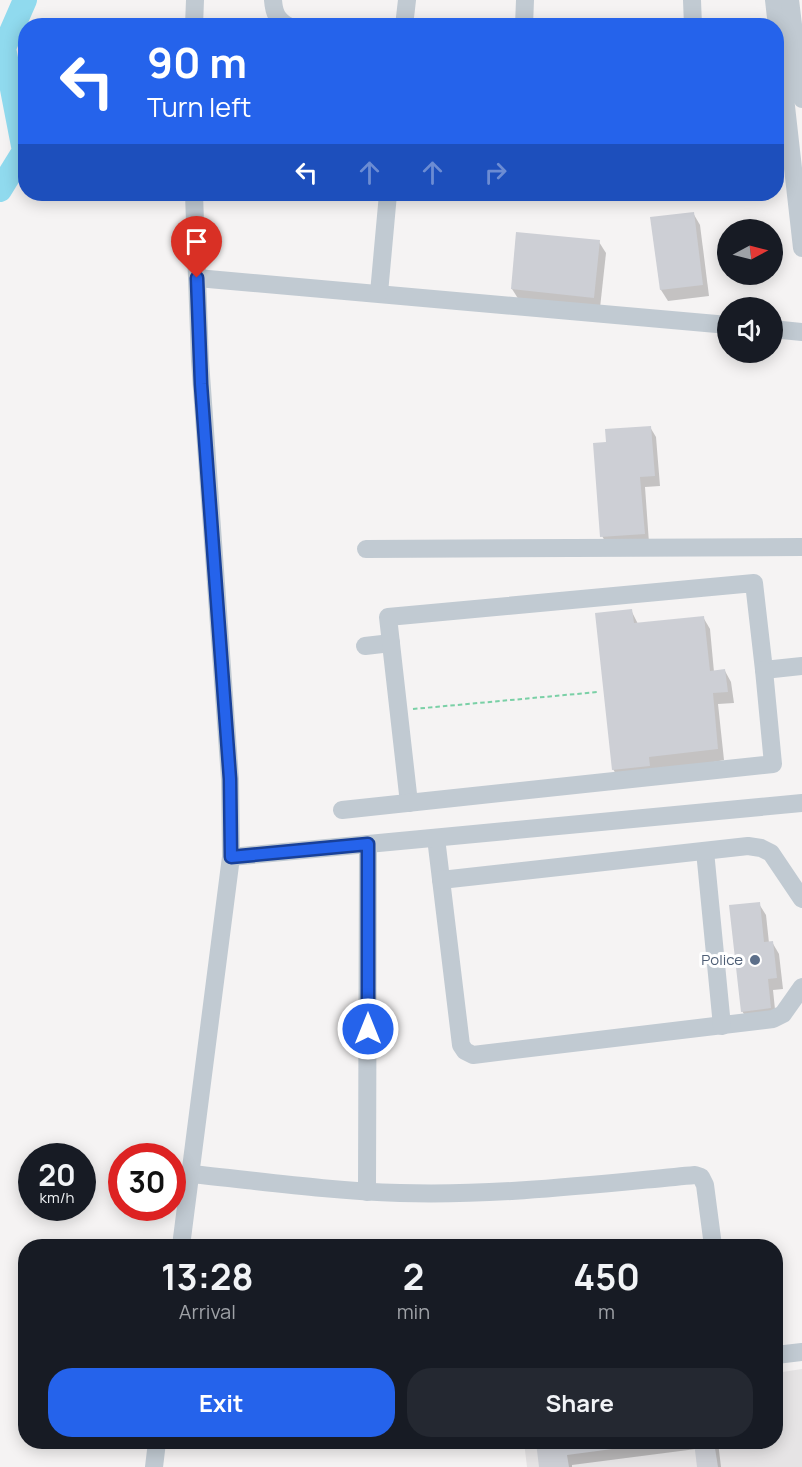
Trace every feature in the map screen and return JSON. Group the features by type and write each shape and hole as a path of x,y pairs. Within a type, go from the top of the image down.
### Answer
{"street":[{"path":"194,18 195,0"},
{"path":"273,0 273,8 278,18"},
{"path":"405,18 407,0"},
{"path":"524,18 525,0"},
{"path":"693,0 693,18"},
{"path":"774,0 775,18"},
{"path":"790,0 802,99"},
{"path":"784,105 802,248"},
{"path":"183,1239 231,857 230,779 201,384 194,201"},
{"path":"379,293 387,201"},
{"path":"197,278 717,324"},
{"path":"783,330 802,332"},
{"path":"366,549 802,547"},
{"path":"342,810 409,803 772,765 754,583 388,617 409,803"},
{"path":"365,646 391,643"},
{"path":"764,670 802,666"},
{"path":"231,857 802,803"},
{"path":"436,837 461,1045 465,1051 473,1054 773,1019 783,1014 802,987"},
{"path":"367,1192 368,844"},
{"path":"441,880 748,846 761,848 771,853 802,899"},
{"path":"705,851 722,1026"},
{"path":"191,1174 367,1192 500,1193 695,1175 701,1177 705,1185 712,1239"},
{"path":"783,1354 802,1352"},
{"path":"154,1467 156,1449"}],"path":[{"path":"399,710 598,692"}],"shaded area":[{"path":"802,1369 802,1467 527,1467 525,1449 783,1449 783,1372"}],"building":[{"path":"694,212 703,285 660,290 650,217"},
{"path":"516,232 600,240 594,298 511,289"},
{"path":"651,426 655,476 640,477 645,534 600,537 593,443 606,442 605,429"},
{"path":"632,609 634,623 704,616 710,671 725,669 728,692 713,693 718,749 649,757 650,766 612,770 595,613"},
{"name":"Police","path":"760,902 764,942 773,941 777,978 768,979 771,1008 741,1012 729,905"},
{"path":"537,1449 612,1449 567,1455 569,1467 539,1467"},
{"path":"695,1449 715,1449 718,1467 697,1467"}],"waterway":[{"path":"18,120 4,48 25,0"},
{"path":"0,190 18,161"}],"place":[{"name":"Police","path":"755,960"}],"route":[{"path":"197,278 201,384 230,779 231,857 368,844 368,1029"}]}
